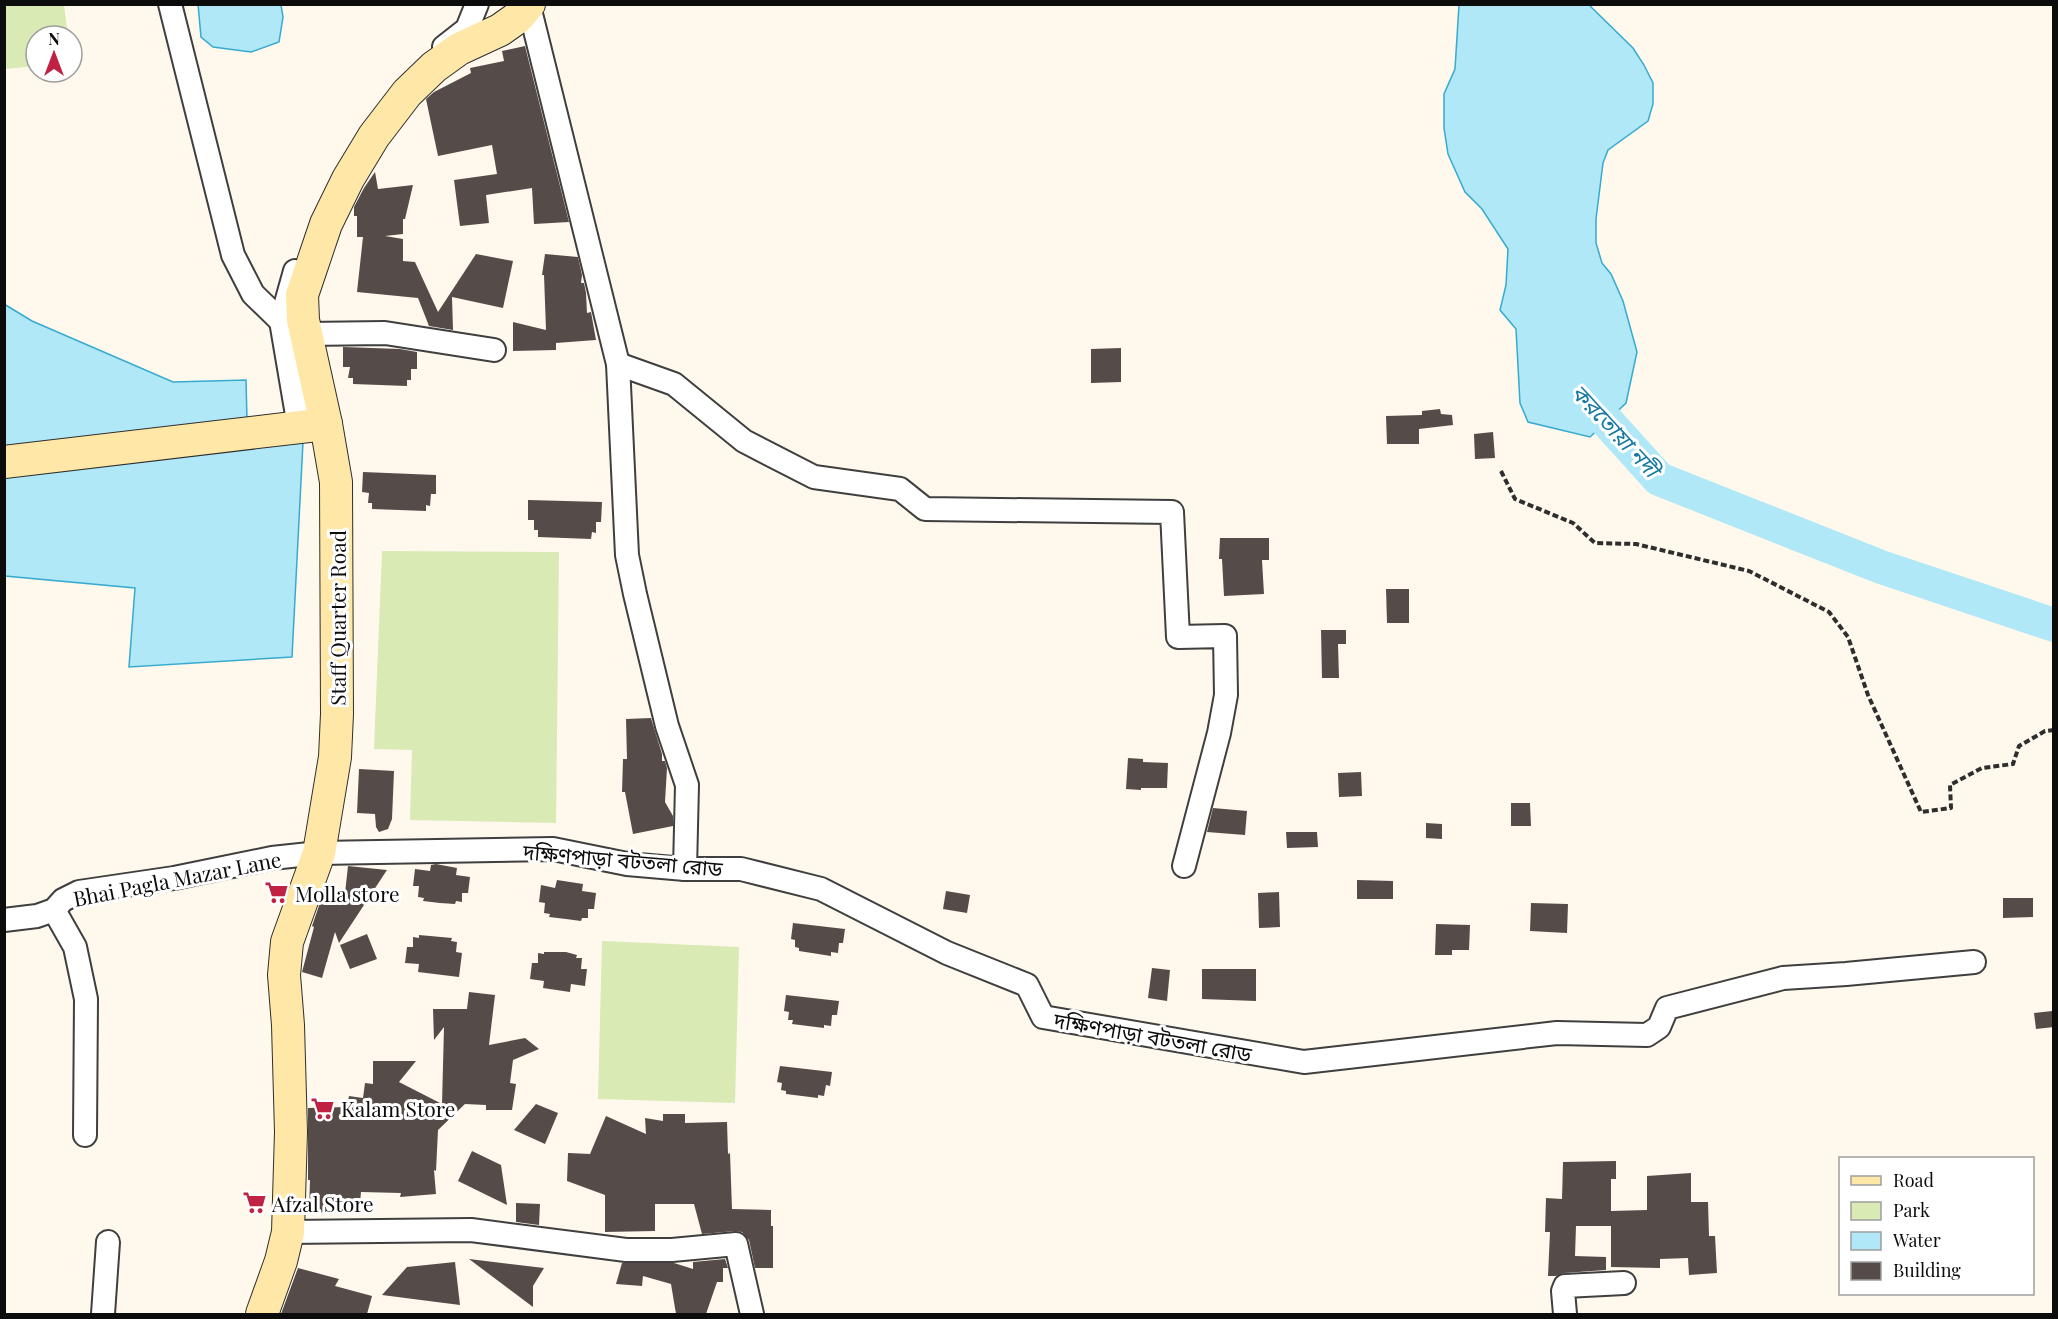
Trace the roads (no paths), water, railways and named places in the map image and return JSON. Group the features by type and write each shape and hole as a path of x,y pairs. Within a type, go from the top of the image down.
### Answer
{"street":[{"path":"170,4 233,255 253,294 291,327 385,333 495,350"},
{"path":"291,327 301,250 372,119 402,81 467,29 477,4"},
{"path":"529,5 618,364 627,555 667,726 687,785 685,869"},
{"name":"Staff Quarter Road","path":"262,1314 281,1261 288,1232 291,1132 285,958 290,930 319,853 335,757 337,714 336,482 326,424 291,327 303,320 302,295 326,224 348,179 374,136 406,93 434,67 459,49 500,30 517,18 529,5"},
{"path":"618,364 674,384 744,441 814,477 900,489 925,509 1172,512 1178,637 1225,636 1226,695 1219,733 1184,866"},
{"path":"4,462 326,424"},
{"name":"দক্ষিণপাড়া বটতলা রোড","path":"319,853 553,849 627,864 685,869 741,869 821,889 947,953 1027,985 1043,1017 1304,1062 1557,1034 1647,1035 1659,1028 1667,1008 1783,978 1974,962"},
{"name":"Bhai Pagla Mazar Lane","path":"4,920 37,916 54,910 63,900 79,892 174,878 272,858 319,853"},
{"path":"54,910 75,947 86,999 85,1135"},
{"path":"288,1232 471,1230 626,1250 672,1250 736,1244 752,1314"},
{"path":"103,1314 108,1242"},
{"path":"1565,1314 1563,1291 1565,1286 1624,1283"}],"water":[{"path":"198,4 281,5 283,17 279,42 251,52 213,47 201,37"},
{"path":"1459,5 1589,5 1633,48 1653,83 1653,104 1648,121 1608,150 1603,163 1596,219 1596,243 1602,263 1611,274 1623,301 1637,352 1626,403 1590,437 1528,422 1520,403 1516,329 1500,310 1506,285 1508,249 1482,209 1465,192 1448,154 1444,128 1444,94 1455,69"},
{"path":"4,304 32,321 173,382 246,380 247,421 5,452"},
{"path":"303,442 292,657 129,667 135,588 5,576 4,476"}],"waterway":[{"name":"করতোয়া নদী","path":"1575,386 1659,479 1881,567 2054,625"}],"place":[{"name":"Molla store","path":"277,893"},
{"name":"Kalam Store","path":"323,1108"},
{"name":"Afzal Store","path":"254,1203"}]}
